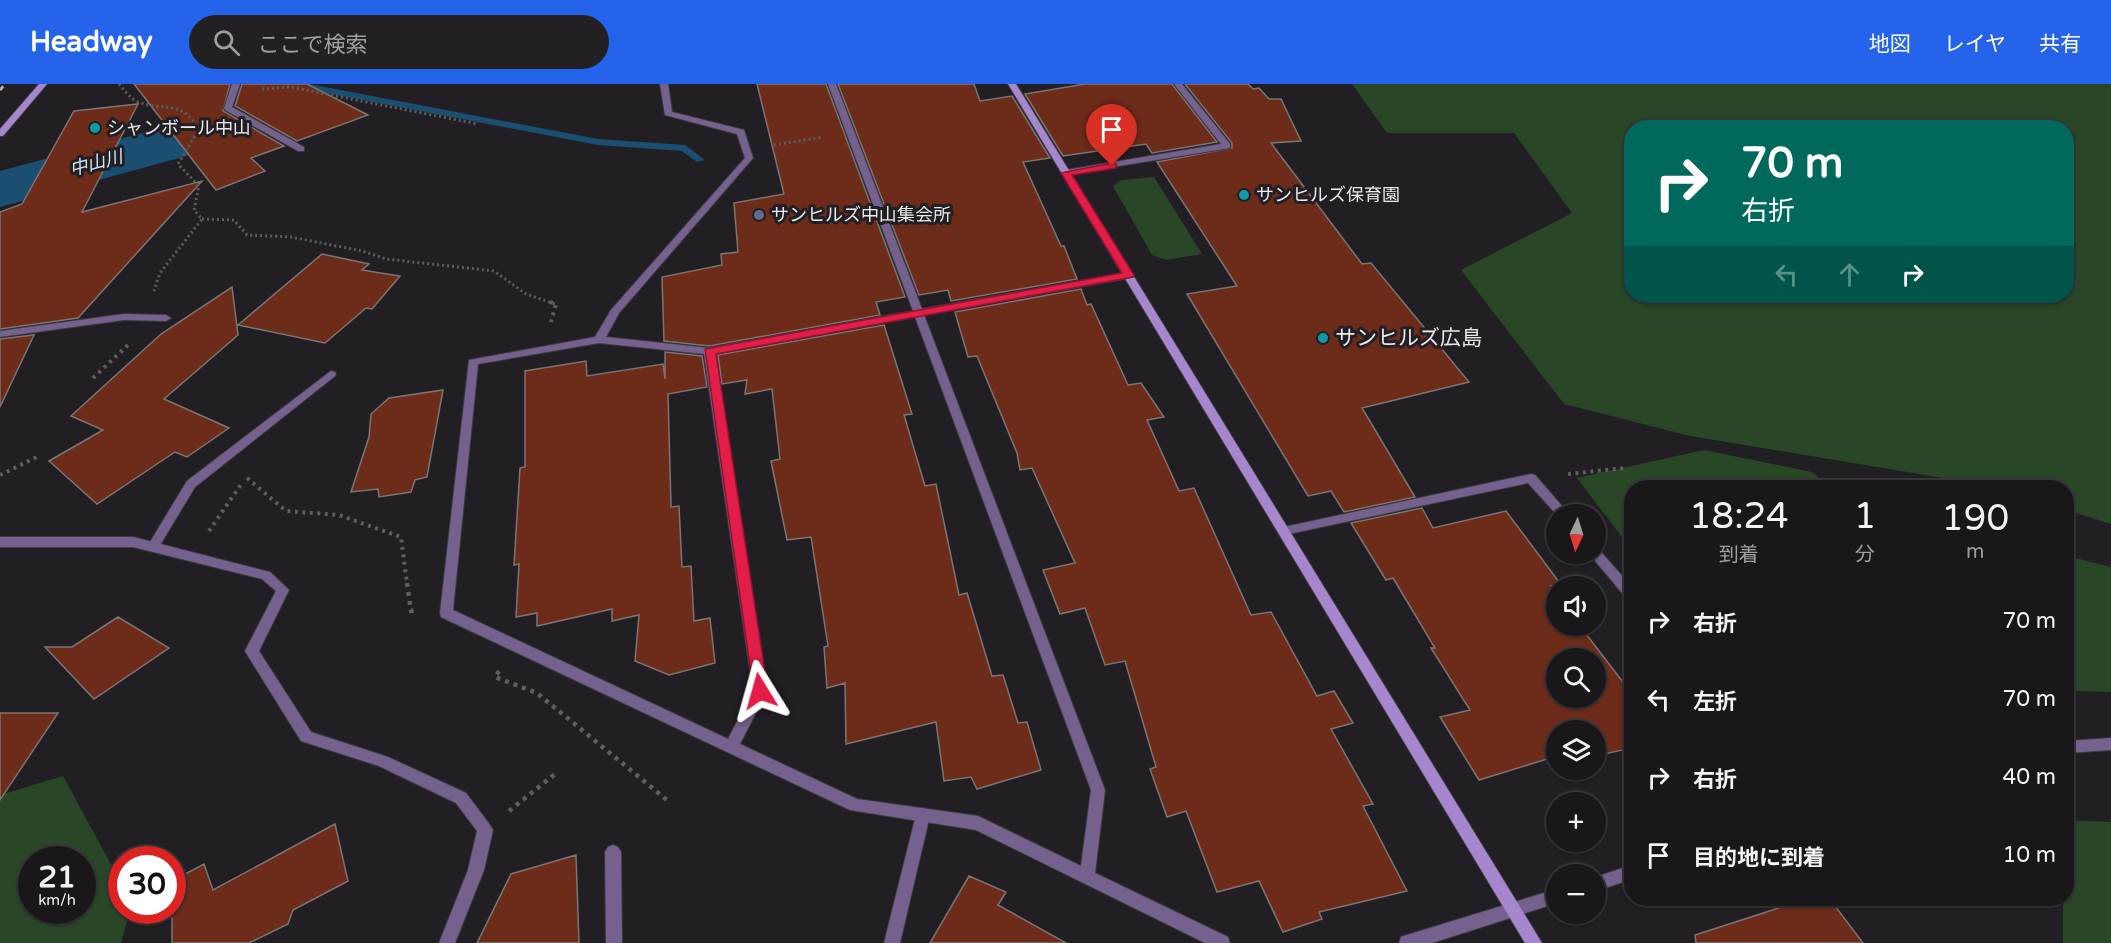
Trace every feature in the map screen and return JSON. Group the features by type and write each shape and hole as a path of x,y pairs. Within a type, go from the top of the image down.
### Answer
{"street":[{"path":"0,134 43,84"},
{"path":"599,340 615,312 749,158 741,132 668,113 664,84"},
{"path":"832,84 1098,790 1087,876"},
{"path":"1012,84 1534,943"},
{"path":"1066,173 1227,146 1178,84"},
{"path":"235,87 228,108 301,149 292,144"},
{"path":"1129,275 710,351 599,340 472,363 446,613 855,805 978,823 1222,943"},
{"path":"0,333 124,317 162,318"},
{"path":"710,351 760,691 731,747"},
{"path":"153,547 191,484 331,374"},
{"path":"1284,531 1532,478 1554,504"},
{"path":"0,542 133,542 266,575 283,590 252,651 306,737 383,761 461,798 485,830 476,870 447,943"},
{"path":"1605,564 1624,587"},
{"path":"2074,747 2111,744"},
{"path":"892,943 923,815"},
{"path":"613,852 614,943"},
{"path":"1606,881 1624,875"},
{"path":"1407,943 1546,900"}],"path":[{"path":"119,84 134,100 175,107 193,116 199,129 178,164 199,186 194,210 202,219 234,219 247,235 291,237 362,250 386,259 494,272 526,294 556,304"},
{"path":"235,87 290,87 478,124"},
{"path":"746,149 850,133"},
{"path":"144,318 160,273 202,219"},
{"path":"93,378 162,318"},
{"path":"0,475 39,456"},
{"path":"1532,478 1625,468"},
{"path":"191,556 246,477 286,511 339,515 401,537 411,611 447,605"},
{"path":"519,648 495,677 537,693 667,800"},
{"path":"485,830 555,774"}],"green space":[{"path":"1352,84 2111,84 2111,524 2074,512 2074,480 1955,480 1690,436 1564,404 1461,270 1572,213 1514,133 1387,133"},
{"path":"1154,177 1202,254 1166,260 1152,255 1113,186 1121,180"},
{"path":"1704,450 1812,472 1821,480 1624,480 1624,540 1606,516 1606,504 1597,504 1577,478"},
{"path":"2074,558 2111,567 2111,692 2075,691"},
{"path":"63,776 108,859 108,924 126,924 121,943 0,943 0,795"},
{"path":"2074,820 2111,822 2111,943 2063,943 2063,906 2074,906"}],"building":[{"path":"134,84 230,84 223,111 284,146 251,158 265,171 216,190"},
{"path":"242,84 307,84 368,115 297,141 235,106"},
{"path":"757,84 826,84 905,297 876,302 880,315 709,346 664,341 662,277 722,265 721,254 738,252 734,203 784,194"},
{"path":"838,84 974,84 980,101 1012,96 1050,158 1023,162 1061,246 1064,246 1077,279 951,301 948,290 919,295"},
{"path":"1085,84 1172,84 1217,142 1152,153 1146,144 1063,156 1025,94"},
{"name":"サンヒルズ広島","path":"1185,84 1248,84 1253,89 1259,88 1269,99 1281,99 1301,141 1271,143 1362,264 1371,263 1469,382 1362,408 1415,497 1344,512 1331,491 1308,496 1187,294 1237,286 1157,162 1232,148 1232,143"},
{"path":"138,104 82,212 202,181 78,318 0,329 0,212 22,204 74,111"},
{"path":"322,254 369,264 362,270 400,276 372,309 366,308 325,343 238,325"},
{"path":"232,287 238,335 164,399 229,428 187,457 175,452 97,504 49,461 103,430 71,416 161,334"},
{"path":"1081,289 1087,305 1091,304 1128,385 1141,383 1164,417 1147,420 1179,491 1194,488 1251,615 1271,612 1317,696 1334,691 1353,723 1331,729 1373,804 1363,806 1407,891 1319,912 1322,919 1283,932 1259,881 1217,892 1186,811 1167,817 1150,769 1156,767 1125,661 1105,665 1085,608 1060,614 1043,570 1075,563 1032,468 1020,470 1017,453 977,356 968,357 955,312"},
{"path":"884,325 912,414 904,415 925,486 936,484 959,595 967,593 992,676 1003,675 1018,723 1027,722 1041,770 977,789 971,777 944,781 936,722 846,744 845,683 827,688 824,647 828,646 811,537 787,540 771,461 780,459 772,389 745,394 747,380 722,384 718,355"},
{"path":"34,335 0,407 0,339"},
{"path":"665,352 702,356 707,387 668,394 671,507 679,506 682,567 691,566 694,621 710,618 715,663 669,675 635,661 639,615 612,621 612,609 537,626 537,613 516,617 519,564 514,565 520,468 525,467 525,371 586,361 587,376 663,364 665,379"},
{"path":"443,390 427,477 415,480 411,492 379,497 378,489 351,492 369,437 371,414 389,398"},
{"path":"1422,508 1433,528 1506,511 1555,576 1546,576 1546,636 1588,636 1597,648 1546,648 1546,708 1606,708 1606,660 1624,684 1624,750 1606,754 1606,720 1546,720 1546,759 1479,780 1440,717 1470,710 1431,648 1435,648 1393,578 1386,580 1351,523"},
{"path":"118,617 169,648 94,699 45,647 72,647"},
{"path":"0,713 58,713 0,800"},
{"path":"335,824 348,881 293,910 288,924 249,943 172,943 172,924 186,924 186,874 204,864 213,890"},
{"path":"576,855 579,943 477,943 511,874"},
{"path":"969,876 1006,892 998,905 1066,943 930,943"},
{"path":"1785,906 1835,906 1863,943 1696,943 1695,935"}],"waterway":[{"path":"295,84 598,142 685,148 700,160"},
{"name":"中山川","path":"1,189 181,140 189,133"}],"railway":[{"path":"0,90 5,84"}],"place":[{"name":"シャンボール中山","path":"95,128"},
{"name":"サンヒルズ保育園","path":"1244,195"},
{"name":"サンヒルズ中山集会所","path":"759,215"},
{"name":"サンヒルズ広島","path":"1323,338"}],"route":[{"path":"760,691 710,351 1129,275 1066,173 1112,166"}]}
